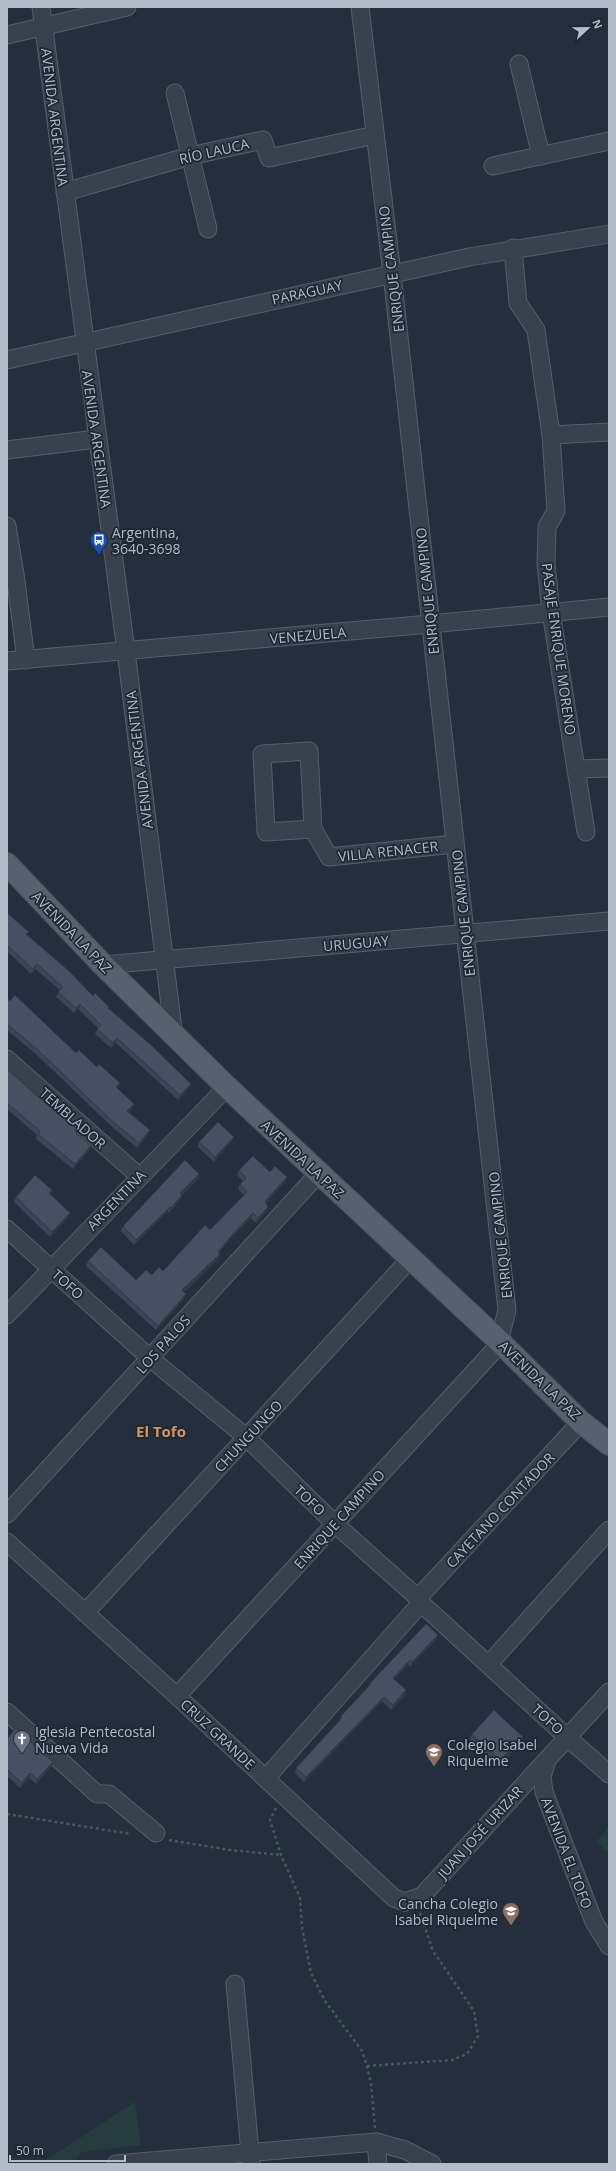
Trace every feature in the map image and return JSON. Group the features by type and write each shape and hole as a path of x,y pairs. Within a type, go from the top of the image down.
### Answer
{"main road":[{"name":"AVENIDA LA PAZ","path":"7,864 102,965 174,1037 498,1340 581,1422 609,1444"}],"street":[{"name":"AVENIDA ARGENTINA","path":"41,7 126,651 163,959 174,1037"},
{"path":"7,35 127,7"},
{"name":"ENRIQUE CAMPINO","path":"177,1696 498,1346 498,1340 507,1310 507,1299 430,624 392,274 360,7"},
{"path":"519,64 541,156"},
{"path":"175,93 208,230"},
{"name":"RÍO LAUCA","path":"65,192 190,156 263,140 269,158 375,134"},
{"path":"493,166 609,141"},
{"name":"PARAGUAY","path":"7,360 84,341 512,248 609,234"},
{"name":"PASAJE ENRIQUE MORENO","path":"512,248 518,303 536,330 551,435 556,511 547,527 546,564 551,612 586,832"},
{"path":"551,435 609,432"},
{"path":"7,450 97,439"},
{"path":"7,526 11,574 26,660"},
{"name":"VENEZUELA","path":"7,661 609,607"},
{"name":"VILLA RENACER","path":"313,829 266,832 262,754 309,752 313,829 329,857 455,844"},
{"path":"577,769 609,768"},
{"name":"URUGUAY","path":"102,965 465,934 609,920"},
{"name":"TEMBLADOR","path":"7,1059 139,1176"},
{"name":"ARGENTINA","path":"7,1315 226,1087"},
{"name":"LOS PALOS","path":"7,1514 319,1173"},
{"name":"TOFO","path":"7,1229 150,1358 246,1438 335,1524 609,1774"},
{"name":"CHUNGUNGO","path":"85,1613 410,1259"},
{"name":"CAYETANO CONTADOR","path":"266,1778 420,1601 581,1422"},
{"path":"489,1664 609,1530"},
{"name":"CRUZ GRANDE","path":"7,1542 283,1793 394,1898 405,1902 415,1899"},
{"name":"JUAN JOSÉ URIZAR","path":"415,1899 422,1896 609,1692"},
{"path":"7,1712 97,1794 109,1794 156,1833"},
{"name":"AVENIDA EL TOFO","path":"549,1757 542,1776 544,1792 594,1922 609,1946"},
{"path":"235,1984 250,2158"},
{"path":"376,2142 378,2164"},
{"path":"123,2164 250,2158 376,2142 406,2150 432,2164"}],"path":[{"path":"283,1793 270,1820 281,1855 300,1898 302,1927 311,1973 325,2001 362,2051 368,2066 376,2142"},
{"path":"368,2066 452,2060 466,2054 478,2036 474,2012 433,1951 415,1899"}],"green space":[{"path":"609,1827 609,1853 596,1842"},
{"path":"135,2102 141,2145 82,2152 73,2163 40,2164"}],"building":[{"path":"7,913 29,932 26,934 69,971 93,996 95,993 109,1007 108,1008 151,1045 191,1084 180,1095 117,1038 113,1043 97,1029 101,1025 80,1004 76,1008 58,992 63,987 37,964 33,969 7,945"},
{"path":"15,995 76,1053 79,1050 97,1067 99,1064 120,1083 116,1087 134,1104 127,1111 150,1130 139,1143 111,1120 38,1050 7,1024 7,998 10,1001"},
{"path":"7,1069 37,1096 78,1129 76,1133 91,1146 75,1164 38,1134 40,1131 7,1103"},
{"path":"218,1122 234,1137 215,1157 199,1142"},
{"path":"253,1156 270,1172 275,1166 287,1177 265,1201 268,1207 258,1218 253,1213 218,1252 220,1254 182,1290 186,1294 158,1326 88,1261 101,1247 136,1280 146,1270 152,1275 159,1267 163,1271 205,1225 210,1230 247,1192 240,1184 246,1178 239,1170"},
{"path":"185,1160 199,1174 180,1193 182,1195 171,1208 170,1207 136,1240 123,1226"},
{"path":"35,1175 52,1190 49,1193 70,1213 52,1232 16,1197"},
{"path":"426,1624 438,1635 412,1662 410,1660 393,1678 406,1690 393,1705 384,1697 306,1777 296,1768 342,1718 341,1716 371,1684 370,1683"},
{"path":"494,1710 523,1737 500,1760 472,1734"},
{"name":"Iglesia Pentecostal Nueva Vida","path":"16,1728 53,1762 37,1779 30,1773 22,1783 7,1769 7,1739"}],"place":[{"name":"Argentina, 3640-3698","path":"99,555"},
{"name":"Iglesia Pentecostal Nueva Vida","path":"22,1754"},
{"name":"Colegio Isabel Riquelme","path":"434,1767"},
{"name":"Cancha Colegio Isabel Riquelme","path":"511,1926"}],"district":[{"name":"El Tofo","path":"161,1431"}]}
